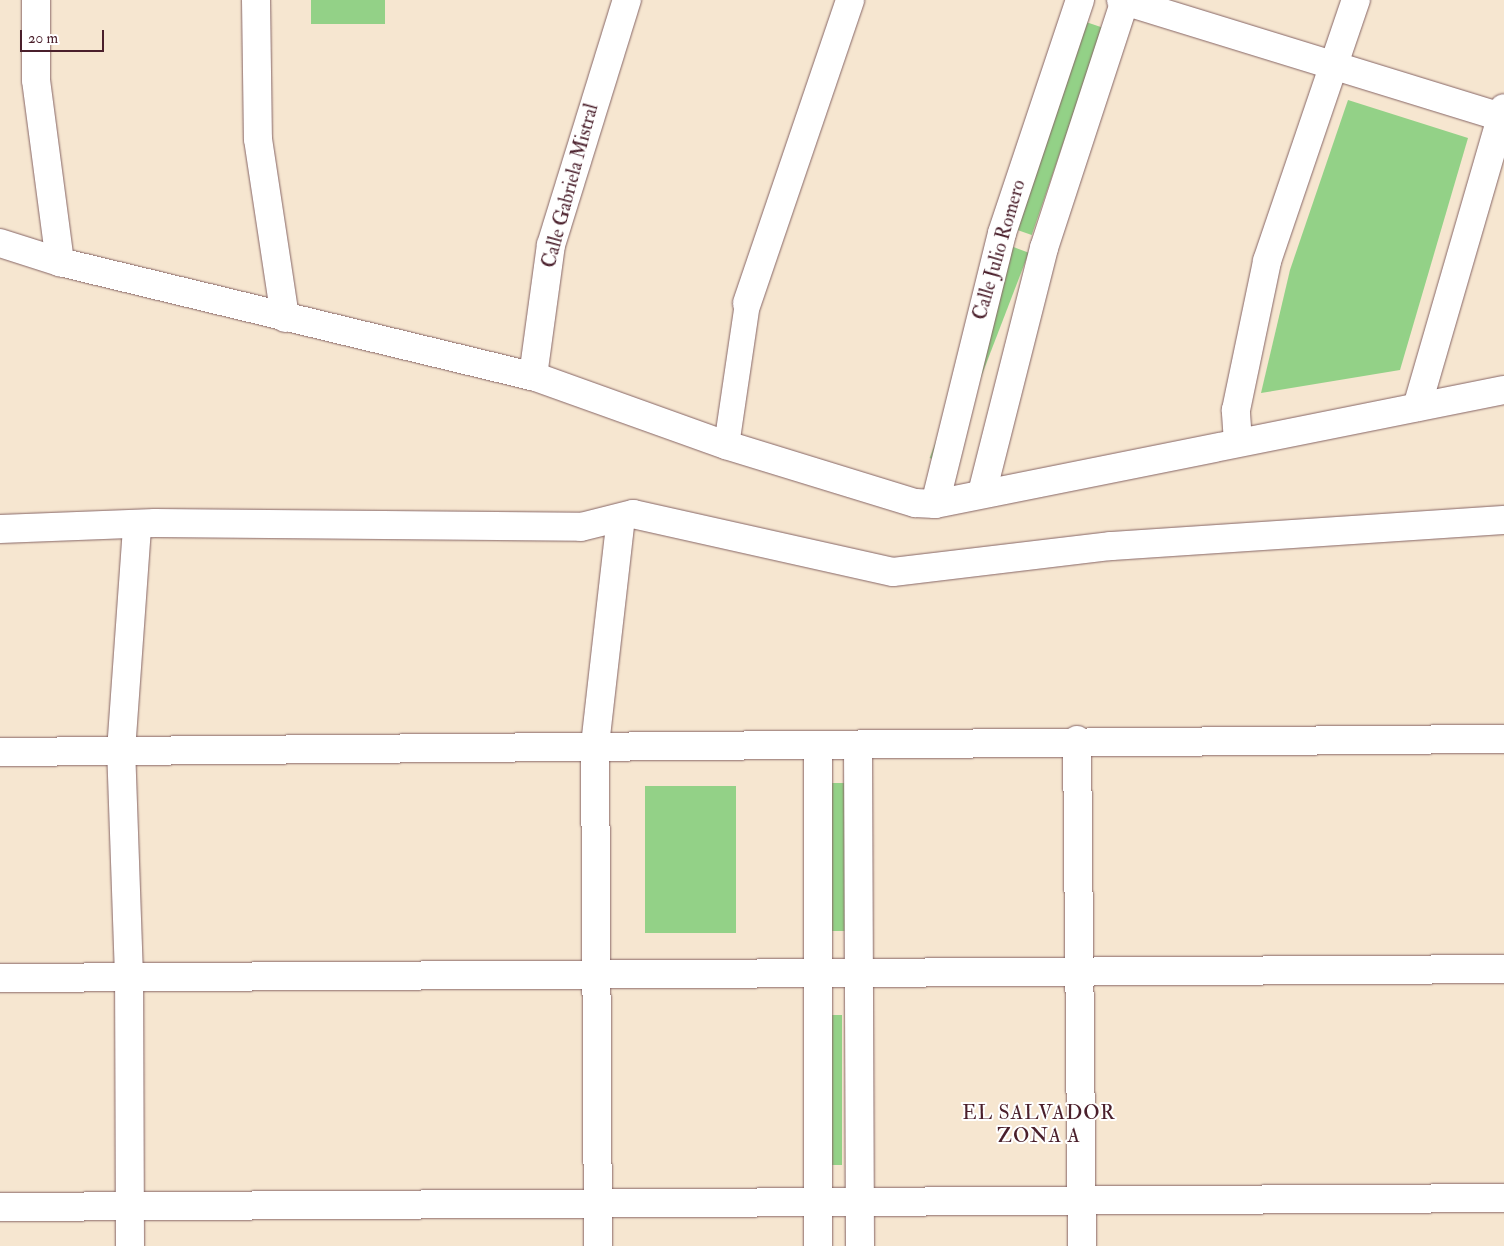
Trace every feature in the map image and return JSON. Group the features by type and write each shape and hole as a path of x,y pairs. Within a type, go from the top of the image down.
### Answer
{"street":[{"path":"36,0 36,80 60,262"},
{"path":"256,0 258,139 285,318"},
{"name":"Calle Gabriela Mistral","path":"533,376 551,245 627,0"},
{"path":"726,445 747,303 850,0"},
{"name":"Calle Julio Romero","path":"935,504 1002,233 1080,0"},
{"path":"982,493 1044,248 1124,0 1335,66 1503,114 1417,407"},
{"path":"1238,442 1236,410 1267,261 1356,0"},
{"path":"0,243 60,262 285,318 533,376 726,445 906,500 935,504 982,493 1504,390"},
{"path":"0,529 137,527 155,523 581,527 632,514 893,572 1111,546 1504,520"},
{"path":"598,1246 598,974 595,745 621,518"},
{"path":"130,1246 128,1206 130,976 121,751 137,527"},
{"path":"0,752 595,745 858,745 1077,740 1504,739"},
{"path":"1077,740 1082,1246"},
{"path":"818,745 815,1203 818,1246"},
{"path":"858,745 856,972 860,1246"},
{"path":"0,978 598,974 816,975 856,972 1080,970 1504,969"},
{"path":"0,1207 1504,1198"}],"green space":[{"path":"311,0 385,0 385,24 311,24"},
{"path":"1086,22 1103,28 1032,235 1015,229"},
{"path":"1348,100 1468,138 1400,370 1261,393 1290,270"},
{"path":"1011,246 1029,253 947,465 930,458"},
{"path":"831,783 845,783 845,931 831,931"},
{"path":"645,786 736,786 736,933 645,933"},
{"path":"828,1015 842,1015 842,1165 828,1165"}],"district":[{"name":"EL SALVADOR ZONA A","path":"1039,1124"}]}
